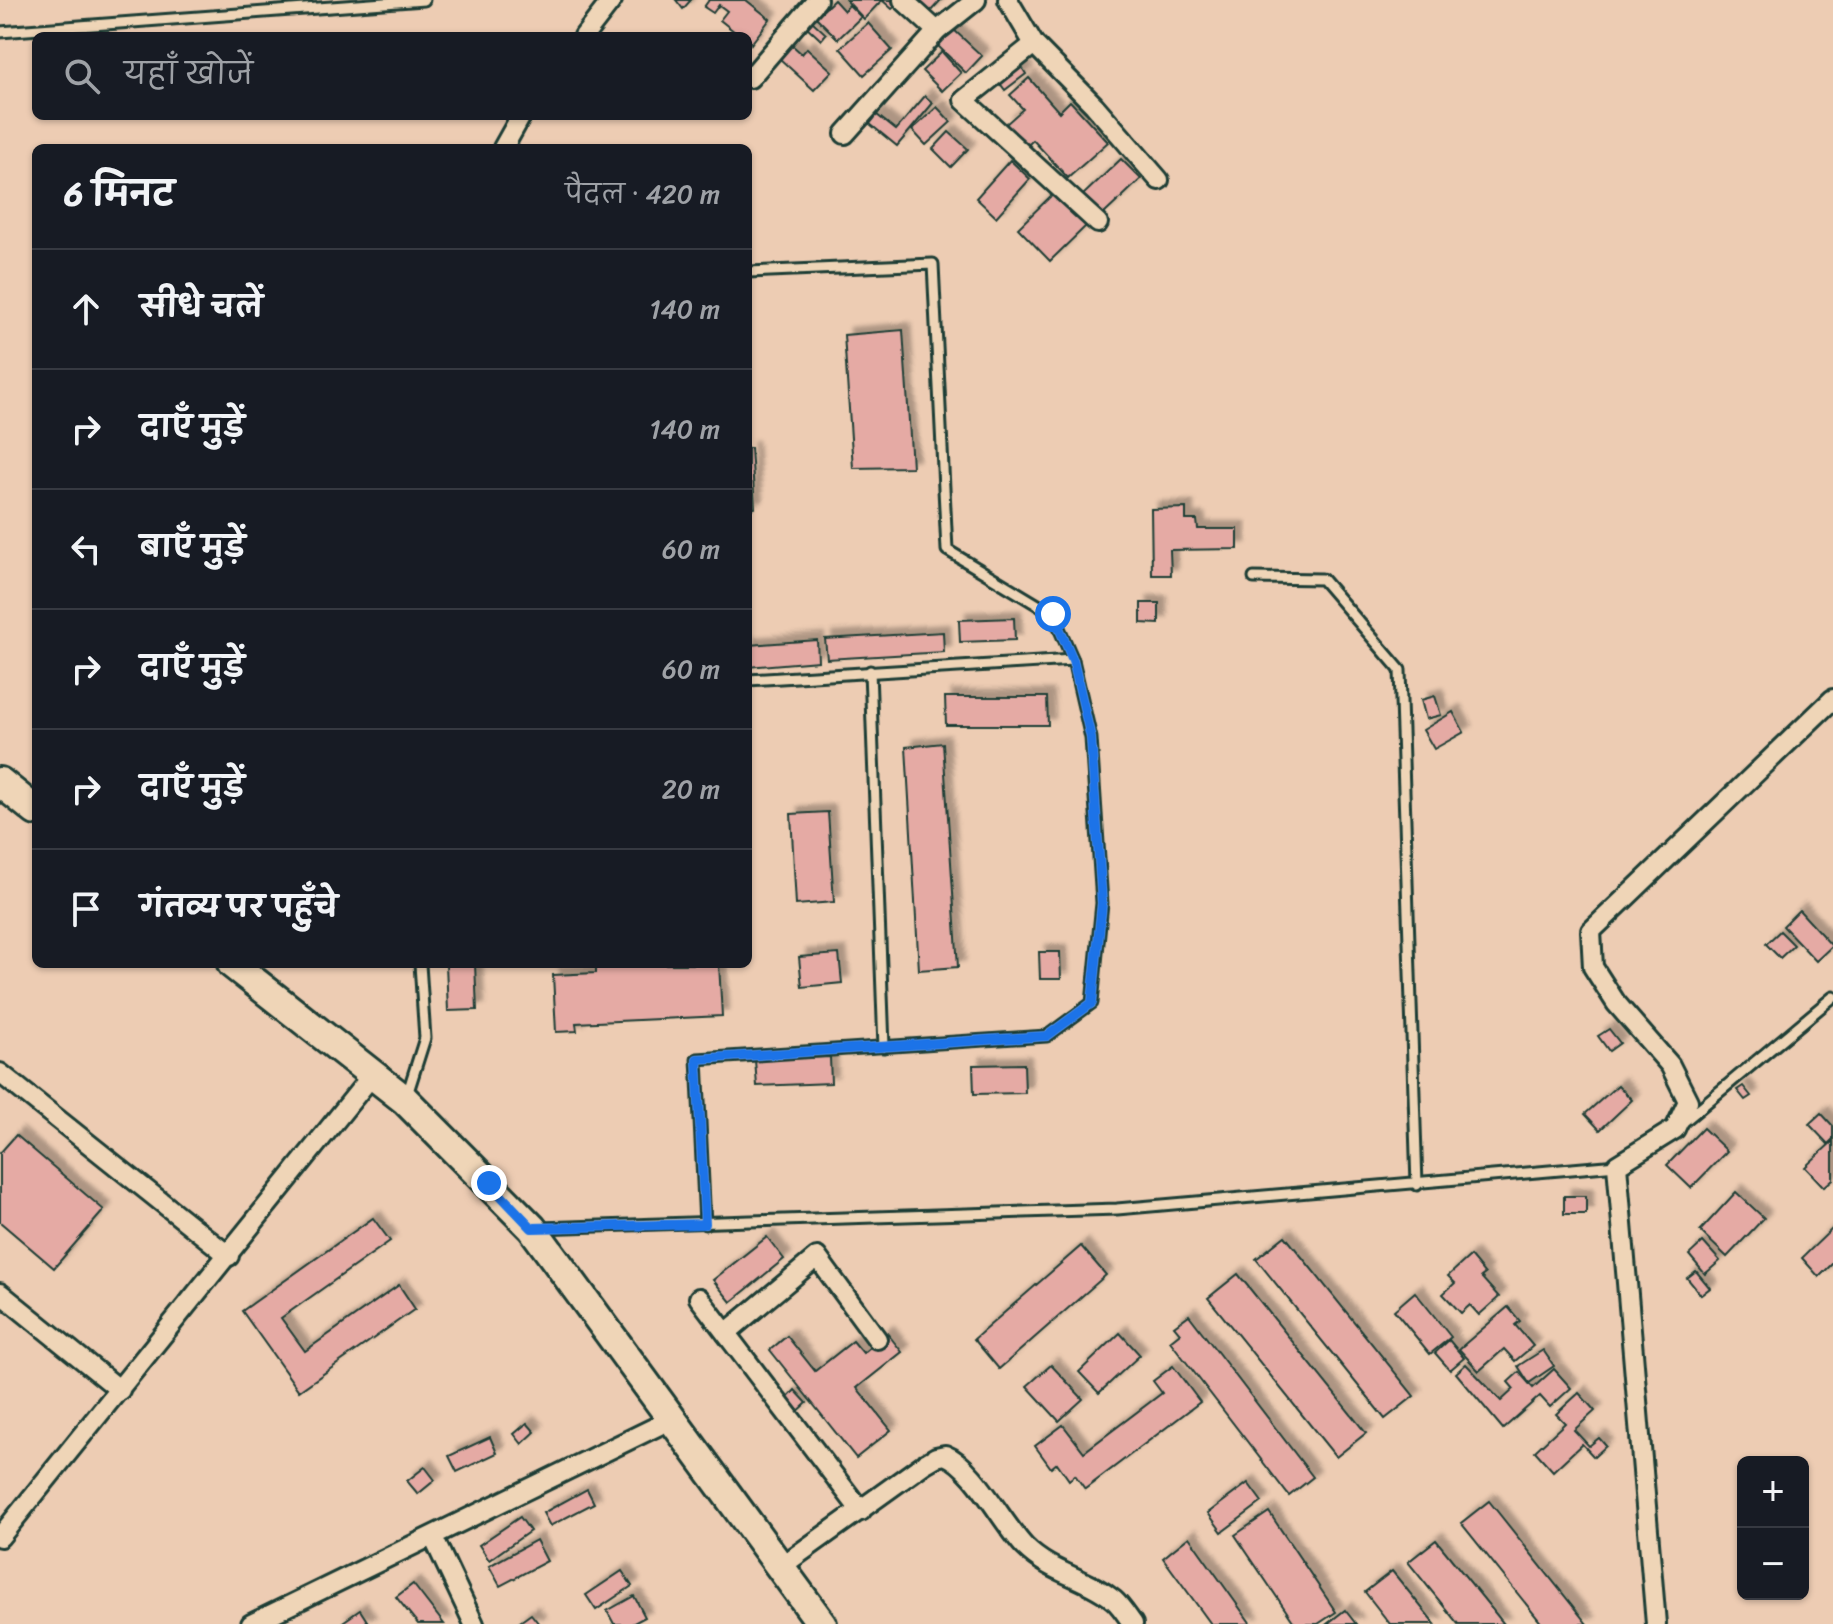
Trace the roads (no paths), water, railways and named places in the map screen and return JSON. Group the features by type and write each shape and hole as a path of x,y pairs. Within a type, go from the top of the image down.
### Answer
{"main road":[{"path":"0,782 32,808"},
{"path":"237,968 405,1100 532,1228 822,1624"}],"street":[{"path":"587,32 612,0"},
{"path":"752,76 817,0"},
{"path":"903,0 937,31"},
{"path":"845,134 937,31 976,0"},
{"path":"1008,0 1034,44 1094,105 1159,180"},
{"path":"1034,44 964,100 1098,223"},
{"path":"505,144 519,120"},
{"path":"1656,1624 1617,1165 1675,1129 1688,1101 1670,1065 1616,1003 1593,967 1591,931 1833,699"},
{"path":"0,1073 229,1256"},
{"path":"1,1532 229,1256 373,1074"},
{"path":"726,1333 817,1257 877,1339"},
{"path":"0,1293 120,1390"},
{"path":"699,1298 861,1511"},
{"path":"251,1624 672,1419"},
{"path":"779,1568 936,1457 945,1455 963,1466 1024,1545 1046,1566 1088,1584 1115,1601 1133,1624"},
{"path":"433,1537 474,1624"}],"lane":[{"path":"0,32 424,0"},
{"path":"705,1224 697,1059 1047,1036 1092,1003 1102,903 1091,738 1073,660 1053,614 947,550 933,264 752,272"},
{"path":"1254,578 1322,579 1400,670 1417,1185"},
{"path":"752,680 1073,660"},
{"path":"870,671 884,1047"},
{"path":"405,1100 425,1038 420,968"},
{"path":"1675,1129 1833,997"},
{"path":"532,1228 1117,1209 1617,1165"}]}
